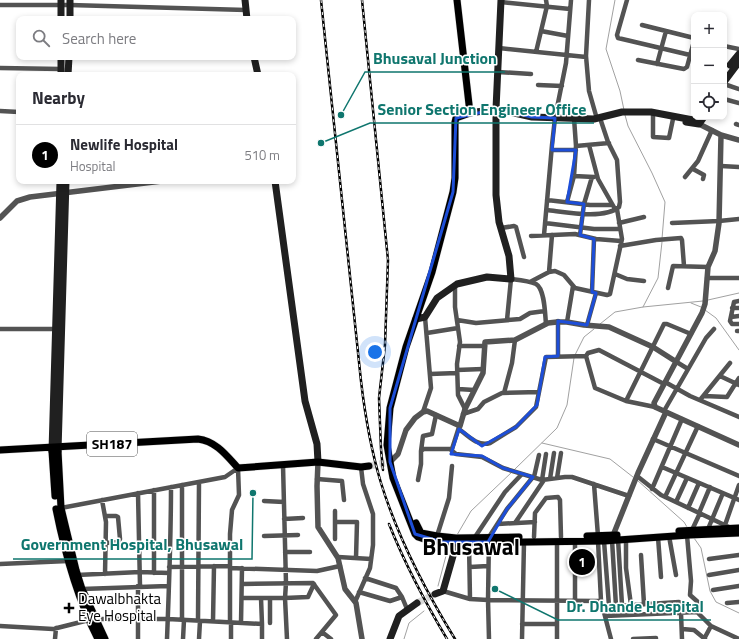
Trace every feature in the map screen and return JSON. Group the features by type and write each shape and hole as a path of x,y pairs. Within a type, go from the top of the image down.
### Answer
{"main road":[{"path":"245,0 247,16"},
{"path":"457,0 470,113"},
{"path":"416,319 425,317 436,298 457,284 487,277 511,279 509,256 501,228 496,195 496,109 501,1"},
{"path":"61,3 61,16"},
{"path":"70,3 70,16"},
{"path":"727,70 739,56"},
{"path":"727,78 739,56"},
{"path":"62,60 65,72"},
{"path":"65,72 68,60"},
{"path":"255,60 257,72"},
{"path":"691,120 673,119 650,112 625,112 599,118 532,117 496,109 470,113 458,116 456,118 454,122 455,178 453,192 432,272 406,347 390,408 387,445 388,464 415,534 422,538 441,538 469,543 489,539 534,537 575,541 658,537 708,529 737,530"},
{"path":"644,112 653,115 691,119"},
{"path":"61,184 63,193 55,449 56,508 72,578 92,619 105,639"},
{"path":"57,389 57,329 63,193 65,184"},
{"path":"275,184 305,401 317,444 318,462"},
{"name":"SH187","path":"0,453 187,441 220,450 238,468"},
{"path":"55,449 60,508 77,575 98,639"},
{"name":"SH187","path":"0,450 55,449"},
{"path":"238,468 318,462 361,467 369,466"},
{"path":"456,541 475,537 524,542 559,539 610,539 690,532 737,530"},
{"path":"435,594 444,592 456,541"},
{"path":"390,639 397,620 407,609 417,603"}],"street":[{"path":"536,52 547,6 546,0"},
{"path":"544,235 555,118 567,56 571,0"},
{"path":"547,210 596,214 615,207 620,202 617,162 589,90 586,57 589,0"},
{"path":"627,0 617,35 618,38 690,55"},
{"path":"501,1 570,9"},
{"path":"0,5 70,3 246,10"},
{"path":"642,25 691,38"},
{"path":"541,31 568,36"},
{"path":"657,64 660,48 666,31"},
{"path":"499,48 586,57"},
{"path":"638,60 684,69 687,67 692,48"},
{"path":"727,48 739,56"},
{"path":"0,68 65,72"},
{"path":"498,72 531,74"},
{"path":"726,84 739,89"},
{"path":"538,85 562,86"},
{"path":"727,100 739,102"},
{"path":"0,111 16,112"},
{"path":"653,115 653,137 669,138 673,119"},
{"path":"567,202 574,176 576,148 574,118"},
{"path":"696,120 722,135 739,140"},
{"path":"685,177 693,169 700,158 712,130"},
{"path":"655,407 654,403 675,361 702,313 705,304 708,267 715,251 719,221 722,135"},
{"path":"552,150 609,143"},
{"path":"530,282 555,271 562,273 573,286 607,296 610,294 621,241 620,229 615,207 595,177 589,145"},
{"path":"721,166 739,167"},
{"path":"693,169 704,175 704,179"},
{"path":"574,176 595,177"},
{"path":"580,235 584,204 595,177"},
{"path":"0,218 17,202 30,197 137,184"},
{"path":"547,200 615,207"},
{"path":"619,224 644,217"},
{"path":"672,223 719,221 739,218"},
{"path":"546,223 594,229 620,229"},
{"path":"501,228 516,227 524,257"},
{"path":"550,272 552,235"},
{"path":"531,236 580,235 594,239 621,241"},
{"path":"587,325 594,292 594,239"},
{"path":"620,246 663,239 682,239 684,266"},
{"path":"668,288 673,266 708,267"},
{"path":"615,274 627,279 644,281"},
{"path":"707,278 739,278"},
{"path":"506,320 511,279 530,282 536,284 541,289 546,324"},
{"path":"455,286 455,306 460,346 457,371 458,389 459,398 464,412"},
{"path":"567,322 573,286"},
{"path":"739,301 735,301 731,316 731,323 739,324"},
{"path":"732,308 739,308"},
{"path":"457,320 476,323 521,319 530,313 545,311"},
{"path":"731,316 739,316"},
{"path":"388,464 398,454 406,430 415,418 423,412 431,390 425,317"},
{"path":"558,322 558,356"},
{"path":"450,450 453,448 464,412 483,373 485,342 515,340 546,324 558,322 609,327 653,347 688,369"},
{"path":"626,401 665,324 691,334"},
{"path":"427,334 446,329 458,328"},
{"path":"0,329 57,329"},
{"path":"611,639 601,601 610,539 676,388 706,338 714,329"},
{"path":"504,393 512,363 515,340"},
{"path":"460,346 485,346"},
{"path":"423,412 427,411 436,415 459,428 479,444 485,445 514,429 537,405 545,358 558,356 583,356 599,350 640,372 700,400 739,416"},
{"path":"583,356 594,388 626,401 655,407 739,445"},
{"path":"700,400 730,364"},
{"path":"430,374 483,369"},
{"path":"720,376 737,384"},
{"path":"704,396 727,397 737,384 739,378"},
{"path":"458,389 474,390"},
{"path":"464,412 478,409 484,402 504,393 539,392"},
{"path":"418,480 423,436 432,434 436,415"},
{"path":"652,489 682,419"},
{"path":"665,497 698,426"},
{"path":"653,439 739,476"},
{"path":"421,451 424,449 450,450 456,454 482,457 503,468 543,480 568,477 629,496"},
{"path":"550,479 554,453"},
{"path":"557,478 561,453"},
{"path":"515,523 543,480 546,454"},
{"path":"489,639 489,539 498,524 534,477 539,455"},
{"path":"318,462 318,526 338,557 345,589 355,602 362,639"},
{"path":"283,465 287,639"},
{"path":"441,538 449,498 452,466"},
{"path":"355,602 370,568 373,545 373,516 363,484 361,467"},
{"path":"662,467 737,499"},
{"path":"60,508 225,477 238,468"},
{"path":"231,639 230,534 232,510 240,493 238,468"},
{"path":"475,537 505,492 522,473"},
{"path":"637,476 652,489 665,497 737,530"},
{"path":"676,502 687,478"},
{"path":"317,479 342,481 344,500"},
{"path":"199,482 199,639"},
{"path":"688,508 699,483"},
{"path":"594,484 610,539 622,605"},
{"path":"182,485 181,567 183,639"},
{"path":"725,525 737,499 739,485"},
{"path":"167,639 171,487"},
{"path":"710,487 700,513 690,532 690,595 699,603 699,613 711,626 739,638"},
{"path":"154,490 154,573"},
{"path":"138,493 140,572 138,639"},
{"path":"708,529 723,493"},
{"path":"534,537 535,513 544,499 559,498 556,601 557,639"},
{"path":"102,500 105,516 105,574"},
{"path":"264,501 284,502"},
{"path":"335,511 335,539"},
{"path":"105,516 118,517 120,539 118,542 106,543"},
{"path":"284,519 303,518"},
{"path":"336,522 357,522 356,558"},
{"path":"498,524 535,522"},
{"path":"264,536 298,535"},
{"path":"669,536 676,575"},
{"path":"658,537 661,577"},
{"path":"610,539 626,568 631,605"},
{"path":"610,539 616,606"},
{"path":"609,606 610,539"},
{"path":"575,541 575,601"},
{"path":"522,639 524,542"},
{"path":"469,543 470,598"},
{"path":"285,552 310,552"},
{"path":"641,555 644,604"},
{"path":"709,559 739,555"},
{"path":"338,557 371,559"},
{"path":"0,564 68,561"},
{"path":"213,621 214,566"},
{"path":"169,567 214,566 319,570 340,566"},
{"path":"470,567 488,566"},
{"path":"241,623 242,568"},
{"path":"709,575 739,570"},
{"path":"77,575 140,572 169,573"},
{"path":"365,578 395,587 402,597 407,609"},
{"path":"242,584 314,584 336,614 316,639"},
{"path":"242,598 270,599 308,597 314,584"},
{"path":"82,589 168,586"},
{"path":"713,590 739,586"},
{"path":"359,592 390,601 402,597"},
{"path":"444,592 470,598 488,600 601,601"},
{"path":"261,598 262,639"},
{"path":"270,599 270,623"},
{"path":"602,607 680,602"},
{"path":"727,603 739,602"},
{"path":"605,616 682,612 699,613"},
{"path":"682,612 682,639"},
{"path":"0,626 56,628 92,619 139,618 168,618 262,624"},
{"path":"522,624 557,624"},
{"path":"682,629 694,630 704,639 711,626"},
{"path":"55,639 56,628"},
{"path":"322,632 331,639"},
{"path":"634,639 656,638"}],"highlighted area":[{"path":"496,109 532,117 555,118 552,150 576,150 567,202 584,204 580,235 594,239 592,292 596,293 587,325 558,321 558,356 545,357 537,405 516,427 482,446 459,429 451,454 482,456 503,468 533,477 507,509 488,542 442,542 415,534 390,462 390,408 453,192 456,118"}],"waterway":[{"path":"615,0 606,49 620,91 624,110"},
{"path":"625,115 628,126 665,202 662,239"},
{"path":"643,307 658,278 662,242"},
{"path":"708,300 739,293"},
{"path":"600,324 615,312 643,307 703,301"},
{"path":"691,303 701,307"},
{"path":"705,310 716,318 739,350"},
{"path":"575,355 584,337 594,329"},
{"path":"514,470 557,428 567,405 574,358"},
{"path":"542,443 610,459 633,477"},
{"path":"457,535 471,511 512,472"},
{"path":"637,480 684,522 687,527"},
{"path":"694,538 701,548 710,591 716,602 739,613"},
{"path":"438,586 447,552 451,545"},
{"path":"404,639 409,623 424,611"}],"tunnel":[{"path":"369,466 385,463"},
{"path":"417,603 435,594"}],"railway":[{"path":"321,0 361,381 371,445 377,471 404,544 433,602 455,639"},
{"path":"362,0 388,260 385,345 379,398 383,470"},
{"path":"389,524 416,583 447,639"}],"place":[{"name":"Bhusaval Junction","path":"341,115"},
{"name":"Senior Section Engineer Office","path":"321,143"},
{"name":"Government Hospital, Bhusawal","path":"253,493"},
{"name":"Newlife Hospital","path":"582,562"},
{"name":"Dr. Dhande Hospital","path":"495,589"},
{"name":"Dawalbhakta Eye Hospital","path":"69,608"}],"district":[{"name":"Bhusawal","path":"471,547"}]}
